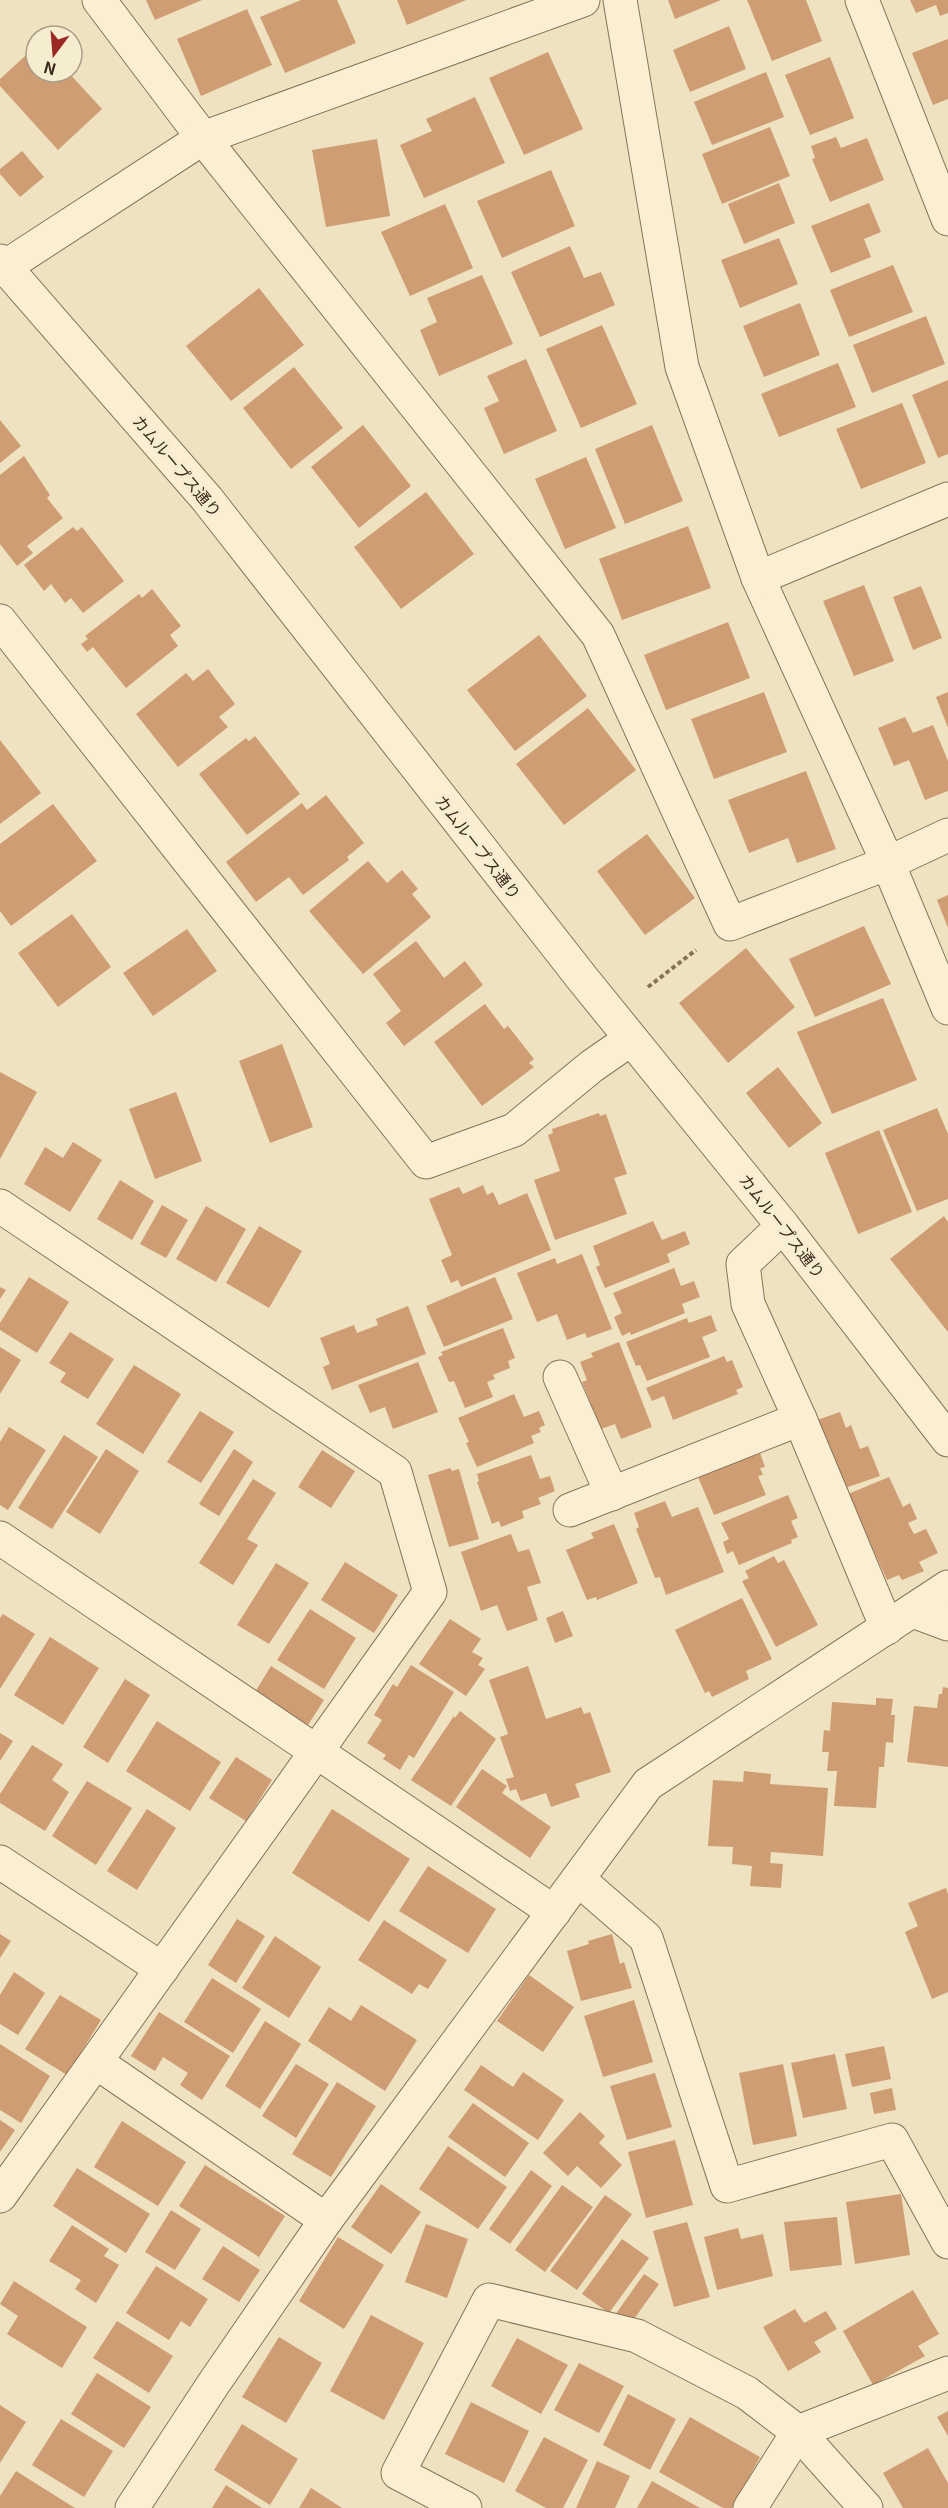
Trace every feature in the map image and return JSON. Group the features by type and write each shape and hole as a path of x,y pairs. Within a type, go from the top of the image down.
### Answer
{"street":[{"path":"99,0 203,138 598,635 730,924 888,863 948,835"},
{"path":"2,266 203,138 584,0"},
{"path":"620,0 682,367 758,578 888,863 948,1008"},
{"path":"862,0 948,219"},
{"name":"カムループス通り","path":"2,266 207,499 375,717 783,1226 948,1440"},
{"path":"758,578 948,499"},
{"path":"0,621 426,1162 514,1130 592,1066 631,1039"},
{"path":"0,1206 395,1472 430,1592 0,2196"},
{"path":"783,1226 743,1264 748,1304 800,1419 900,1619"},
{"path":"560,1377 612,1494"},
{"path":"570,1510 800,1419"},
{"path":"0,1538 554,1912"},
{"path":"132,2508 214,2383 326,2220 648,1784 948,1587"},
{"path":"900,1619 948,1624"},
{"path":"0,1862 162,1969"},
{"path":"578,1879 646,1938 727,2186 892,2140 948,2242"},
{"path":"96,2062 326,2220"},
{"path":"465,2508 398,2473 489,2300 637,2336 747,2393 798,2432 866,2508"},
{"path":"750,2508 798,2432 948,2373"}],"path":[{"path":"648,987 730,924"}],"building":[{"path":"146,0 202,0 155,20"},
{"path":"301,0 337,0 356,43 285,73 260,17"},
{"path":"397,0 466,0 407,25"},
{"path":"668,0 721,0 675,19"},
{"path":"747,0 806,0 822,41 772,61"},
{"path":"910,0 948,0 948,13 940,16 936,5 916,13"},
{"path":"247,9 272,65 201,96 177,39"},
{"path":"729,26 746,69 690,92 673,50"},
{"path":"948,39 948,99 933,105 912,53"},
{"path":"548,52 583,129 524,155 489,78"},
{"path":"24,57 24,84 79,84 102,109 58,150 0,86 0,79"},
{"path":"830,57 854,118 810,135 785,75"},
{"path":"766,72 784,117 712,145 694,102"},
{"path":"475,97 505,163 424,198 400,145 432,131 426,119"},
{"path":"770,127 790,176 722,204 702,154"},
{"path":"836,137 841,148 867,138 884,180 830,202 812,159 815,158 811,146"},
{"path":"377,139 390,216 326,227 312,150"},
{"path":"22,151 44,177 20,197 0,174 0,169"},
{"path":"551,170 575,226 502,258 477,201"},
{"path":"779,183 795,223 744,244 728,204"},
{"path":"869,203 881,232 864,239 871,257 831,273 811,226"},
{"path":"445,204 473,268 410,296 381,232"},
{"path":"779,238 798,284 740,308 721,260"},
{"path":"570,246 584,278 601,272 615,305 540,337 511,272"},
{"path":"893,265 913,312 849,337 830,290"},
{"path":"482,275 513,344 439,376 420,330 437,322 427,298"},
{"path":"259,288 304,345 231,401 186,346"},
{"path":"800,303 820,355 764,377 743,326"},
{"path":"926,316 945,364 872,393 853,345"},
{"path":"602,325 637,404 581,428 546,349"},
{"path":"526,359 557,431 504,454 484,408 499,401 487,376"},
{"path":"838,363 856,407 779,437 761,394"},
{"path":"294,367 343,428 291,469 243,408"},
{"path":"948,380 948,454 938,458 912,395"},
{"path":"902,403 926,463 861,489 836,429"},
{"path":"0,420 21,446 0,463"},
{"path":"363,425 411,486 359,528 311,467"},
{"path":"652,425 683,501 625,524 595,449"},
{"path":"24,456 50,495 47,498 63,518 27,546 33,553 17,566 0,544 0,475"},
{"path":"586,457 616,528 565,549 535,479"},
{"path":"426,492 474,554 401,609 354,547"},
{"path":"688,526 711,588 622,620 599,559"},
{"path":"73,527 77,531 82,527 124,581 83,613 71,598 65,603 51,584 44,591 24,565"},
{"path":"864,585 894,661 854,676 823,601"},
{"path":"921,586 942,638 913,650 893,597"},
{"path":"152,589 181,626 170,635 178,646 126,688 93,647 87,652 81,644 88,639 85,636 139,594 142,598"},
{"path":"728,622 750,678 666,710 644,655"},
{"path":"539,635 587,696 515,751 467,690"},
{"path":"208,669 235,704 219,717 228,727 178,767 136,714 186,673 193,681"},
{"path":"764,692 787,752 714,779 691,719"},
{"path":"948,692 948,728 936,697"},
{"path":"588,708 636,770 564,825 516,764"},
{"path":"905,717 913,733 933,725 948,761 948,791 925,800 909,760 894,766 878,728"},
{"path":"255,736 300,794 247,835 199,774 246,738 249,741"},
{"path":"0,740 41,793 0,824"},
{"path":"806,771 836,849 797,863 788,838 749,853 728,800"},
{"path":"326,795 364,843 347,857 349,860 303,895 289,877 256,902 226,862 302,803 307,810"},
{"path":"53,804 97,861 11,926 0,911 0,844"},
{"path":"647,834 695,898 645,935 597,871"},
{"path":"368,861 387,883 402,870 418,889 412,894 431,917 363,974 309,911"},
{"path":"948,895 948,928 937,900"},
{"path":"72,914 111,967 58,1007 18,953"},
{"path":"864,926 891,984 815,1017 789,959"},
{"path":"187,929 217,971 153,1016 123,973"},
{"path":"416,941 444,978 465,961 483,985 404,1046 386,1023 401,1011 373,974"},
{"path":"746,948 795,1007 728,1063 679,1003"},
{"path":"883,998 917,1080 832,1114 797,1032"},
{"path":"485,1004 504,1029 508,1026 534,1059 529,1063 534,1067 482,1106 434,1042"},
{"path":"282,1044 313,1127 270,1143 239,1061"},
{"path":"778,1067 822,1123 789,1148 746,1093"},
{"path":"0,1072 37,1092 0,1159"},
{"path":"176,1092 202,1161 155,1179 129,1109"},
{"path":"937,1108 948,1134 948,1199 917,1211 883,1130"},
{"path":"599,1113 600,1116 606,1114 627,1174 614,1178 627,1214 555,1240 534,1180 560,1171 548,1135 553,1133 552,1129"},
{"path":"879,1130 912,1212 858,1234 825,1153"},
{"path":"73,1142 102,1160 70,1212 24,1184 45,1147 63,1158"},
{"path":"120,1180 154,1201 132,1240 97,1219"},
{"path":"483,1185 487,1195 493,1192 499,1205 527,1193 551,1250 461,1287 458,1280 451,1283 441,1260 452,1255 429,1199 459,1187 463,1194"},
{"path":"162,1205 188,1220 166,1258 140,1244"},
{"path":"206,1206 246,1229 216,1282 176,1259"},
{"path":"944,1216 948,1222 948,1332 890,1259"},
{"path":"653,1221 662,1240 685,1231 690,1244 667,1254 670,1262 605,1288 596,1267 600,1265 593,1246"},
{"path":"259,1226 302,1251 269,1308 226,1283"},
{"path":"582,1254 612,1329 587,1338 585,1333 567,1340 557,1314 537,1322 517,1273 555,1258 557,1264"},
{"path":"674,1268 681,1286 694,1281 700,1297 682,1304 685,1313 631,1335 630,1332 622,1336 614,1317 622,1313 613,1293"},
{"path":"29,1277 69,1302 37,1353 0,1330 0,1323"},
{"path":"495,1277 513,1319 444,1347 426,1306"},
{"path":"0,1287 6,1290 0,1299"},
{"path":"408,1306 426,1354 332,1390 323,1367 330,1364 320,1338 354,1325 357,1333 378,1325 376,1319"},
{"path":"711,1315 717,1331 702,1337 710,1357 647,1381 640,1365 636,1366 626,1342 687,1318 689,1323"},
{"path":"503,1328 515,1358 508,1361 510,1368 493,1375 495,1379 487,1382 493,1397 465,1408 454,1381 449,1382 438,1357 443,1355 441,1352"},
{"path":"70,1332 114,1359 88,1399 60,1382 66,1373 49,1363"},
{"path":"619,1342 652,1427 621,1439 615,1424 601,1429 582,1382 587,1380 580,1362 593,1357 591,1353"},
{"path":"0,1347 21,1360 0,1394"},
{"path":"724,1356 727,1362 732,1360 743,1387 736,1390 738,1394 673,1420 664,1396 652,1401 646,1388"},
{"path":"418,1362 438,1412 393,1429 385,1407 370,1413 358,1385"},
{"path":"134,1365 181,1394 143,1454 96,1424"},
{"path":"514,1394 524,1417 539,1411 545,1425 539,1428 541,1432 531,1436 534,1443 477,1467 458,1418"},
{"path":"200,1411 234,1432 201,1483 167,1462"},
{"path":"840,1412 846,1428 851,1425 860,1449 868,1446 880,1476 842,1489 817,1420"},
{"path":"9,1427 46,1450 8,1510 0,1505 0,1442"},
{"path":"64,1435 98,1457 52,1529 18,1508"},
{"path":"106,1449 139,1471 100,1534 66,1512"},
{"path":"234,1449 253,1462 219,1516 199,1504"},
{"path":"322,1450 355,1471 331,1508 298,1487"},
{"path":"759,1450 765,1467 760,1468 763,1475 758,1476 766,1495 714,1515 695,1470"},
{"path":"531,1455 540,1479 550,1476 555,1491 538,1498 541,1504 522,1511 524,1518 501,1527 499,1521 492,1524 477,1482 479,1481 477,1474"},
{"path":"450,1468 452,1471 459,1469 479,1539 449,1547 428,1475"},
{"path":"889,1477 903,1507 910,1503 917,1519 908,1523 914,1534 926,1529 938,1553 919,1562 924,1571 902,1580 899,1575 887,1580 848,1494"},
{"path":"253,1479 276,1493 247,1539 258,1545 233,1585 199,1563"},
{"path":"788,1495 798,1518 791,1521 798,1537 791,1540 792,1543 739,1565 733,1551 727,1554 723,1542 729,1539 721,1523"},
{"path":"665,1501 672,1517 698,1507 724,1572 666,1595 660,1577 655,1578 636,1529 639,1527 634,1513"},
{"path":"614,1524 638,1583 597,1600 596,1597 587,1600 566,1550 594,1538 591,1533"},
{"path":"511,1534 518,1552 529,1549 541,1583 527,1587 538,1620 507,1631 497,1605 481,1611 461,1552"},
{"path":"774,1556 778,1563 784,1560 818,1625 776,1647 742,1581 749,1578 745,1571"},
{"path":"345,1562 398,1595 374,1633 321,1600"},
{"path":"276,1563 309,1583 269,1644 237,1625"},
{"path":"742,1598 772,1659 746,1671 749,1679 712,1697 709,1691 705,1693 675,1630"},
{"path":"310,1609 356,1638 324,1689 277,1660"},
{"path":"563,1611 573,1636 555,1643 546,1618"},
{"path":"3,1614 35,1634 0,1689 0,1618"},
{"path":"450,1619 481,1639 472,1652 483,1658 478,1665 485,1669 466,1696 419,1664"},
{"path":"50,1637 99,1668 63,1725 14,1695"},
{"path":"411,1665 454,1692 414,1758 409,1755 400,1770 383,1759 386,1755 367,1743 382,1720 374,1715 393,1684 397,1687"},
{"path":"271,1666 324,1700 308,1725 255,1692"},
{"path":"528,1666 546,1719 581,1707 584,1714 590,1712 611,1772 575,1784 580,1797 551,1807 546,1793 521,1801 516,1789 510,1791 506,1779 514,1777 500,1737 508,1734 489,1680"},
{"path":"125,1679 150,1695 108,1763 83,1747"},
{"path":"943,1687 948,1688 948,1767 907,1762 914,1706 937,1708 939,1694 942,1694"},
{"path":"876,1698 893,1699 891,1715 895,1715 893,1743 886,1742 884,1767 879,1767 876,1808 834,1806 837,1771 827,1771 829,1752 822,1752 824,1730 830,1731 832,1702 876,1705"},
{"path":"460,1711 496,1739 451,1806 411,1780 454,1716 455,1718"},
{"path":"157,1721 221,1762 190,1811 126,1771"},
{"path":"0,1733 13,1741 0,1761"},
{"path":"32,1745 63,1764 52,1780 69,1792 45,1831 0,1803 0,1794"},
{"path":"236,1757 272,1780 246,1821 209,1798"},
{"path":"482,1769 507,1786 502,1793 551,1827 530,1858 456,1807"},
{"path":"744,1771 771,1774 770,1784 828,1788 823,1856 771,1852 770,1863 783,1864 781,1888 750,1886 752,1866 732,1864 733,1847 708,1846 713,1780 743,1782"},
{"path":"87,1781 132,1808 96,1865 52,1836"},
{"path":"147,1809 176,1828 137,1890 107,1871"},
{"path":"332,1809 410,1859 369,1922 292,1873"},
{"path":"428,1866 496,1909 468,1953 399,1911"},
{"path":"946,1888 948,1894 948,1992 932,1999 905,1932 918,1926 908,1903"},
{"path":"237,1919 265,1936 236,1983 208,1965"},
{"path":"384,1920 447,1960 428,1989 419,1984 412,1994 358,1960"},
{"path":"0,1934 11,1941 0,1958"},
{"path":"612,1934 620,1964 624,1962 632,1988 581,2001 567,1951 589,1944 588,1941"},
{"path":"275,1936 321,1967 289,2018 242,1988"},
{"path":"14,1972 45,1993 18,2035 0,2024 0,1995"},
{"path":"529,1975 574,2007 543,2052 497,2021"},
{"path":"212,1978 261,2009 233,2053 184,2022"},
{"path":"60,1995 101,2020 67,2075 25,2049"},
{"path":"634,2000 653,2062 603,2077 584,2016"},
{"path":"361,2005 417,2040 385,2091 308,2041 329,2007 351,2021"},
{"path":"159,2012 230,2056 202,2100 180,2085 188,2073 163,2057 155,2071 131,2056"},
{"path":"265,2021 301,2044 260,2109 225,2086"},
{"path":"0,2044 50,2076 21,2123 0,2110"},
{"path":"884,2046 891,2079 852,2087 845,2054"},
{"path":"835,2054 847,2109 803,2118 791,2063"},
{"path":"296,2064 329,2084 296,2138 262,2116"},
{"path":"783,2064 797,2136 753,2145 739,2073"},
{"path":"481,2065 513,2087 523,2072 564,2100 538,2140 464,2090"},
{"path":"655,2073 672,2127 627,2140 610,2086"},
{"path":"337,2082 376,2106 331,2177 292,2154"},
{"path":"892,2088 896,2110 874,2114 870,2093"},
{"path":"473,2103 529,2143 505,2177 448,2137"},
{"path":"580,2112 605,2136 599,2143 622,2165 601,2188 577,2166 568,2176 543,2153"},
{"path":"0,2120 15,2130 0,2152"},
{"path":"122,2121 186,2162 158,2206 94,2167"},
{"path":"675,2140 693,2205 646,2218 628,2152"},
{"path":"448,2146 507,2187 478,2229 419,2189"},
{"path":"205,2165 285,2216 259,2257 179,2206"},
{"path":"77,2168 150,2214 126,2253 53,2206"},
{"path":"531,2170 552,2186 510,2244 489,2229"},
{"path":"381,2184 421,2212 391,2254 351,2227"},
{"path":"562,2185 593,2207 545,2272 515,2250"},
{"path":"901,2194 910,2255 855,2264 846,2202"},
{"path":"605,2195 632,2214 577,2290 550,2271"},
{"path":"171,2210 201,2229 175,2270 145,2252"},
{"path":"837,2217 842,2265 790,2271 784,2222"},
{"path":"687,2222 710,2297 674,2307 653,2231"},
{"path":"426,2224 468,2239 447,2298 405,2282"},
{"path":"72,2225 109,2249 104,2256 119,2265 96,2303 75,2289 81,2280 49,2261"},
{"path":"738,2228 741,2239 763,2234 773,2276 717,2290 704,2237"},
{"path":"338,2237 384,2265 344,2329 299,2301"},
{"path":"622,2239 649,2258 609,2313 582,2294"},
{"path":"223,2246 260,2270 239,2302 202,2279"},
{"path":"156,2266 208,2299 190,2327 181,2321 169,2340 126,2313"},
{"path":"644,2274 659,2284 627,2329 613,2318"},
{"path":"14,2281 87,2327 62,2368 7,2334 18,2316 0,2304"},
{"path":"913,2290 939,2334 918,2346 925,2356 873,2385 843,2331"},
{"path":"795,2309 804,2323 826,2311 837,2329 814,2342 821,2352 788,2371 763,2327"},
{"path":"371,2315 424,2343 384,2420 330,2391"},
{"path":"117,2321 173,2356 149,2393 93,2358"},
{"path":"279,2337 322,2363 286,2423 242,2397"},
{"path":"517,2338 568,2365 541,2414 491,2386"},
{"path":"579,2363 624,2386 599,2433 554,2410"},
{"path":"97,2373 151,2407 124,2448 71,2414"},
{"path":"628,2394 676,2419 650,2470 603,2445"},
{"path":"471,2402 529,2431 504,2483 445,2454"},
{"path":"0,2405 26,2422 0,2463"},
{"path":"948,2411 948,2436 937,2417"},
{"path":"690,2417 760,2457 732,2508 723,2508 659,2472"},
{"path":"61,2419 113,2451 84,2497 32,2465"},
{"path":"242,2424 298,2459 270,2505 214,2470"},
{"path":"544,2437 588,2460 563,2508 546,2508 515,2491"},
{"path":"928,2448 948,2483 948,2508 903,2508 883,2473"},
{"path":"597,2461 630,2476 615,2508 576,2508"},
{"path":"16,2471 75,2508 0,2508 0,2496"},
{"path":"652,2481 700,2508 637,2508"},
{"path":"226,2485 262,2508 212,2508"},
{"path":"311,2488 342,2508 299,2508"}]}
